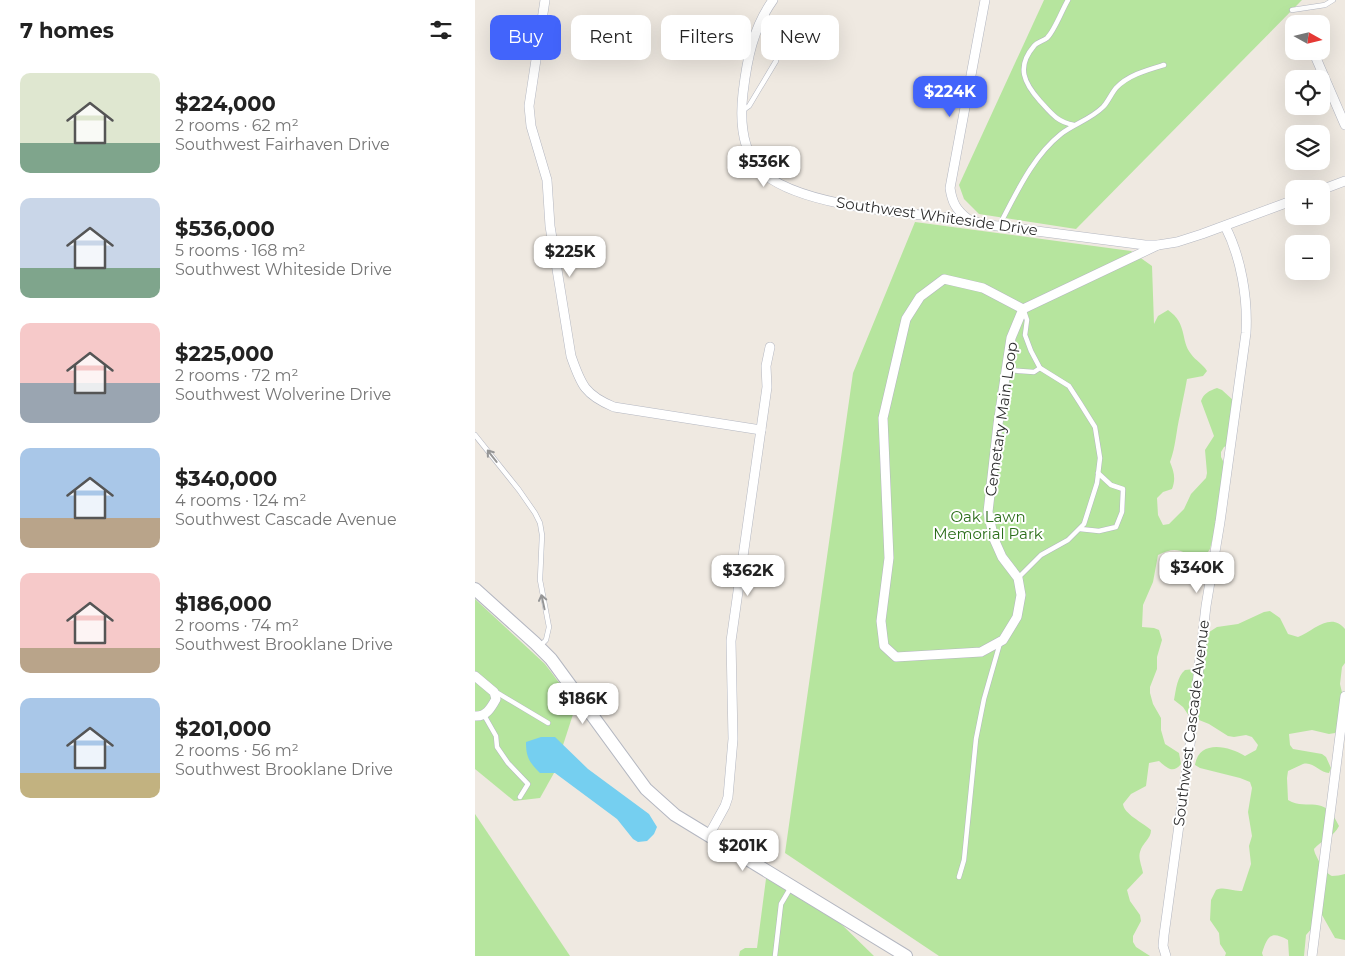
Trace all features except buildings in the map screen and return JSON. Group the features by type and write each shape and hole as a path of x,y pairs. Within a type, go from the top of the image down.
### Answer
{"street":[{"path":"545,0 529,106 531,126 547,180 549,226 571,356 578,376 588,392 597,400 615,407 761,430"},
{"name":"Southwest Whiteside Drive","path":"773,0 765,12 752,42 745,76 741,112 743,133 751,156 765,174 779,184 813,197 835,202 971,220 982,224 1145,245 1177,242 1285,203"},
{"path":"971,220 956,208 950,188 985,0"},
{"path":"1317,60 1345,125"},
{"path":"1330,187 1345,181"},
{"name":"Southwest Cascade Avenue","path":"1166,956 1163,946 1172,870 1191,737 1206,606 1220,522 1246,333 1247,318 1240,270 1233,244 1225,226"},
{"path":"1018,578 1021,595 1017,617 1003,640 981,652 897,657 884,646 881,622 889,558 883,418 906,319 920,297 944,278 983,288 1023,309 1158,245"},
{"name":"Cemetary Main Loop","path":"1018,578 1002,557 994,539 988,512 998,424 1011,338 1023,309"},
{"path":"709,835 728,797 733,738 731,641 767,387 766,366 770,347"},
{"path":"475,589 539,647 568,681 646,789 675,815 906,956"},
{"path":"475,676 495,692 496,699 490,709 479,715"},
{"path":"1312,956 1345,696"}],"lane":[{"path":"1068,0 1048,37 1035,45 1025,61 1023,75 1029,88 1053,115 1062,123 1074,125"},
{"path":"1292,10 1325,5 1333,0"},
{"path":"741,112 749,106 776,61 777,34 765,12"},
{"path":"999,226 1023,179 1060,135 1104,107 1116,88 1144,71 1164,65"},
{"path":"1018,578 1041,556 1068,540 1084,524 1091,505 1100,458 1095,427 1069,386 1040,368 1031,351 1025,335 1027,320 1023,309"},
{"path":"1006,370 1034,372 1040,368"},
{"path":"475,435 519,490 535,513 540,524 542,535 541,580 549,627 545,640 539,647"},
{"path":"1080,529 1099,531 1116,527 1122,512 1123,489 1111,485 1098,473"},
{"path":"959,877 964,860 976,739 984,699 1001,641"},
{"path":"495,692 548,723"},
{"path":"479,715 496,736 497,747 508,763 528,784 519,797"},
{"path":"775,956 781,904 792,886"}],"green space":[{"path":"1044,0 1302,0 1285,15 1285,17 1076,229 979,214 964,199 959,185"},
{"name":"Oak Lawn Memorial Park","path":"915,222 1131,251 1152,266 1154,324 1158,316 1168,310 1174,315 1181,326 1188,349 1207,371 1203,376 1187,379 1170,462 1173,469 1174,482 1172,489 1163,492 1157,498 1158,515 1163,525 1169,524 1184,509 1191,494 1206,478 1205,450 1214,436 1201,401 1202,398 1217,388 1234,401 1229,445 1224,447 1221,452 1221,457 1226,467 1210,549 1203,559 1198,561 1179,550 1164,552 1158,555 1153,582 1143,605 1142,627 1159,630 1162,640 1157,657 1157,669 1150,687 1150,693 1153,704 1161,718 1161,730 1165,744 1179,753 1181,764 1175,769 1170,769 1159,761 1149,763 1146,786 1131,794 1123,804 1130,815 1151,830 1150,836 1141,849 1140,854 1143,873 1127,890 1130,901 1140,915 1141,921 1133,936 1133,942 1136,947 1150,956 939,956 785,853 853,373"},
{"path":"475,599 545,664 576,705 554,773 540,798 514,801 475,769"},
{"path":"1270,611 1280,618 1288,634 1298,637 1328,622 1340,624 1345,629 1345,663 1342,667 1340,684 1344,701 1339,730 1329,734 1312,730 1289,734 1290,745 1293,749 1322,754 1326,757 1331,768 1329,773 1310,764 1303,764 1288,771 1287,778 1288,800 1296,803 1321,806 1327,809 1339,826 1334,833 1314,849 1318,860 1330,875 1345,874 1345,940 1335,938 1322,915 1317,916 1314,926 1306,935 1304,956 1289,956 1288,940 1274,935 1266,942 1262,953 1263,956 1225,956 1226,953 1220,944 1219,933 1210,920 1211,900 1216,890 1219,889 1242,891 1251,864 1249,846 1252,836 1248,812 1252,788 1250,782 1195,765 1202,751 1208,748 1223,748 1245,756 1256,750 1258,745 1252,737 1246,735 1228,736 1209,724 1189,716 1183,707 1174,700 1177,684 1182,673 1185,670 1195,669 1200,638 1217,627 1238,624"},
{"path":"475,814 570,956 475,956"},
{"path":"767,871 804,897 804,901 836,919 874,956 739,956 740,951 745,948 757,948"}],"water":[{"path":"541,737 555,737 588,769 649,814 657,827 654,834 647,841 638,842 633,839 617,819 555,773 540,773 529,759 526,742"}]}
